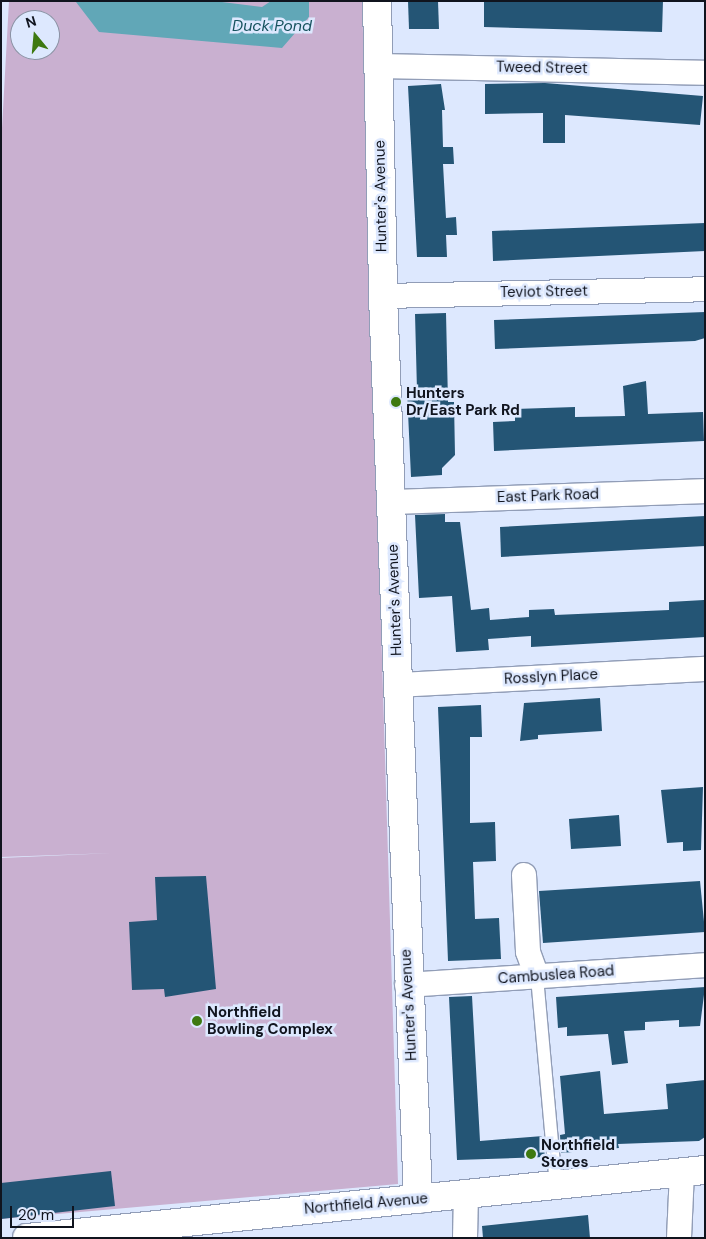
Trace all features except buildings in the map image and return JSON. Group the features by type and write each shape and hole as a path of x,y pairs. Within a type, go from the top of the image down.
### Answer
{"street":[{"name":"Hunter's Avenue","path":"376,1 383,296 407,985 418,1199"},
{"name":"Tweed Street","path":"378,66 705,73"},
{"name":"Teviot Street","path":"383,296 705,289"},
{"name":"East Park Road","path":"391,502 705,491"},
{"name":"Rosslyn Place","path":"398,685 705,669"},
{"path":"524,875 528,952 537,977"},
{"name":"Cambuslea Road","path":"407,985 705,965"},
{"path":"679,1238 694,1171"},
{"name":"Northfield Avenue","path":"27,1238 181,1229 418,1199 694,1171"},
{"path":"465,1238 466,1194"}],"lane":[{"path":"537,977 556,1184"}],"shaded area":[{"path":"9,1 362,1 398,1184 1,1219 1,858 113,853 1,857 1,146"}],"water":[{"name":"Duck Pond","path":"214,1 262,7 271,1 309,1 309,17 282,48 99,32 76,2"}],"place":[{"name":"Hunters Dr/East Park Rd","path":"396,402"},
{"name":"Northfield Bowling Complex","path":"197,1021"},
{"name":"Northfield Stores","path":"531,1154"}]}
